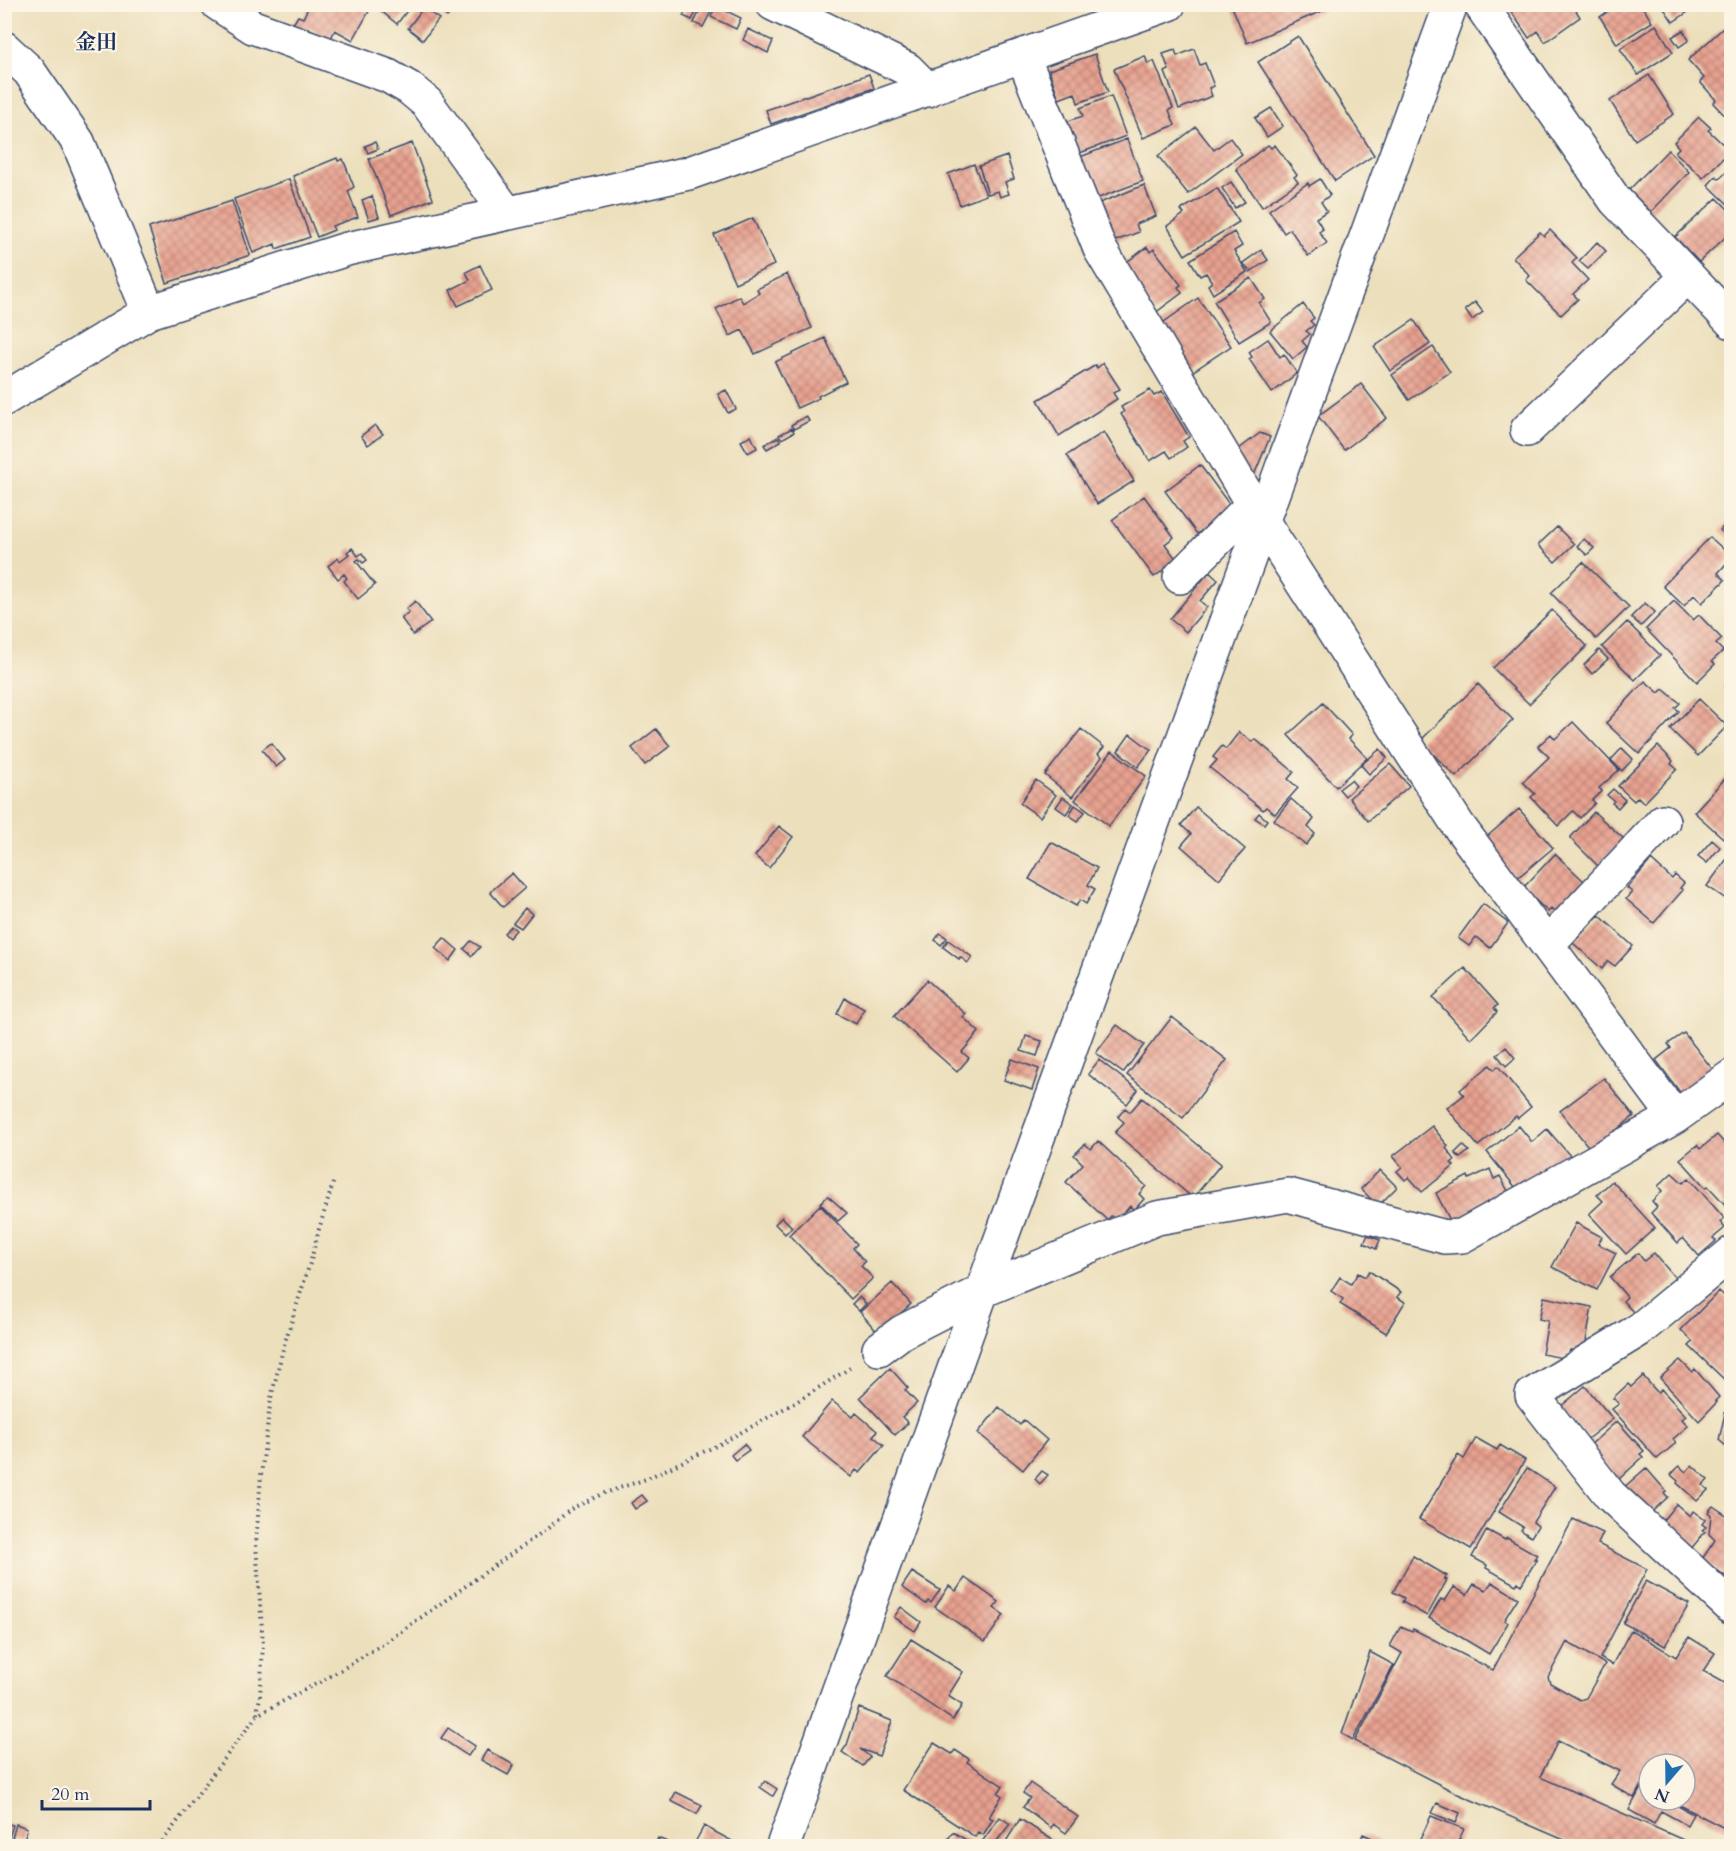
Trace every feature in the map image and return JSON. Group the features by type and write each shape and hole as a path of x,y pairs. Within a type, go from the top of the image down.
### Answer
{"street":[{"path":"218,4 253,27 388,76 409,88 427,103 507,213"},
{"path":"773,4 907,69 927,90"},
{"path":"783,1846 1258,513 1451,4"},
{"path":"1480,4 1615,200 1731,322"},
{"path":"4,399 149,312 347,249 689,173 1163,6"},
{"path":"4,48 30,71 78,142 149,312"},
{"path":"1023,56 1100,249 1258,513 1458,825 1675,1117"},
{"path":"1527,430 1688,276"},
{"path":"1180,577 1258,513"},
{"path":"1547,945 1662,833"},
{"path":"879,1349 902,1332 982,1291 1157,1218 1288,1195 1444,1237 1462,1236 1675,1117 1731,1077"},
{"path":"1731,1253 1639,1330 1532,1395 1610,1495 1731,1608"}],"path":[{"path":"159,1846 256,1715 260,1697 262,1611 256,1544 261,1475 271,1398 284,1345 334,1180"},
{"path":"256,1715 330,1676 383,1644 547,1529 571,1509 602,1494 683,1463 720,1444 829,1382 879,1349"}],"building":[{"path":"310,4 373,4 353,40 335,30 330,40 308,28 307,30 293,24 298,16 303,18"},
{"path":"376,4 412,4 397,24 375,6"},
{"path":"460,4 473,4 468,11"},
{"path":"689,4 700,4 692,20 683,16"},
{"path":"703,4 714,6 703,27 694,23"},
{"path":"1231,4 1327,4 1329,8 1247,43"},
{"path":"1506,4 1581,4 1575,9 1580,17 1545,42 1538,31 1529,38"},
{"path":"1619,4 1641,4 1652,22 1617,44 1600,17"},
{"path":"1661,4 1700,4 1673,22"},
{"path":"432,5 457,5 447,17"},
{"path":"716,6 741,18 736,29 711,17"},
{"path":"423,8 439,19 423,40 408,28"},
{"path":"1732,20 1732,123 1713,103 1716,100 1700,82 1704,78 1688,60"},
{"path":"1656,25 1673,52 1638,75 1620,49"},
{"path":"748,29 773,41 768,53 743,40"},
{"path":"1683,30 1689,40 1679,47 1672,37"},
{"path":"1298,36 1374,155 1335,181 1258,62"},
{"path":"1194,49 1200,65 1205,63 1214,86 1209,88 1212,96 1179,109 1165,72 1169,70 1163,54 1175,50 1177,56"},
{"path":"1095,54 1108,92 1078,103 1075,93 1059,99 1049,70"},
{"path":"1145,56 1148,64 1154,61 1173,108 1169,110 1175,125 1143,138 1114,69"},
{"path":"869,74 874,88 771,124 766,110"},
{"path":"1649,75 1674,114 1635,140 1610,101"},
{"path":"1111,96 1126,136 1077,154 1065,122 1083,116 1080,108"},
{"path":"1271,108 1283,126 1267,137 1255,118"},
{"path":"1699,117 1711,128 1708,130 1730,151 1703,178 1675,152 1679,148 1674,142"},
{"path":"1196,127 1214,150 1230,138 1242,154 1188,194 1158,156"},
{"path":"1127,139 1143,181 1093,200 1080,157"},
{"path":"375,142 378,149 368,153 365,146"},
{"path":"412,143 433,199 391,215 369,159"},
{"path":"1268,145 1271,148 1275,145 1297,175 1294,177 1298,182 1262,207 1236,169"},
{"path":"1668,150 1689,172 1651,212 1629,190"},
{"path":"1007,156 1014,179 1005,182 1009,194 1000,197 998,191 988,194 979,166"},
{"path":"337,158 338,161 343,159 354,187 348,191 358,217 332,226 334,230 317,237 293,176"},
{"path":"974,164 986,195 960,205 948,174"},
{"path":"1732,167 1732,208 1708,185 1716,176 1719,179"},
{"path":"289,179 310,237 276,249 275,244 253,253 234,199"},
{"path":"1320,179 1330,195 1321,202 1327,211 1316,218 1323,229 1319,232 1327,243 1308,256 1290,229 1284,233 1269,210 1308,183 1309,186"},
{"path":"1231,182 1245,202 1235,208 1222,188"},
{"path":"1144,185 1156,216 1136,224 1139,232 1110,243 1095,205"},
{"path":"1217,188 1239,222 1185,255 1167,226 1184,214 1181,210"},
{"path":"372,196 379,217 369,220 362,200"},
{"path":"1717,198 1732,213 1732,231 1699,262 1675,237"},
{"path":"232,201 250,255 167,283 149,228"},
{"path":"753,218 774,265 735,283 714,235"},
{"path":"1550,230 1577,258 1572,263 1588,280 1573,294 1578,299 1561,315 1526,280 1530,276 1513,257 1540,232 1544,236"},
{"path":"1234,232 1242,246 1234,251 1247,272 1213,294 1208,285 1212,282 1206,273 1200,276 1190,260"},
{"path":"1597,242 1606,251 1588,269 1579,261"},
{"path":"1147,247 1150,252 1154,249 1181,285 1178,287 1182,293 1155,313 1120,267"},
{"path":"1261,250 1268,260 1250,272 1243,263"},
{"path":"480,265 492,290 458,306 450,290 470,280 466,272"},
{"path":"787,274 812,328 755,354 742,330 730,336 716,309 739,296 743,303 759,293 757,289"},
{"path":"1251,278 1265,299 1259,303 1271,322 1239,342 1214,301"},
{"path":"1198,298 1231,346 1189,374 1157,327"},
{"path":"1475,302 1483,312 1472,320 1465,310"},
{"path":"1303,304 1314,318 1310,321 1314,325 1306,331 1310,334 1302,341 1307,347 1293,359 1270,331"},
{"path":"1414,320 1430,344 1390,371 1374,347"},
{"path":"825,338 846,382 797,408 775,362"},
{"path":"1268,339 1280,357 1284,354 1297,373 1272,393 1249,359 1252,357 1249,352"},
{"path":"1433,347 1450,372 1409,400 1392,375"},
{"path":"1103,363 1120,389 1113,393 1117,399 1059,436 1038,400"},
{"path":"1361,384 1387,418 1344,450 1318,416"},
{"path":"726,390 736,409 728,413 718,394"},
{"path":"1150,390 1154,396 1162,392 1189,437 1183,441 1187,447 1171,458 1166,451 1150,461 1121,414 1124,412 1121,407"},
{"path":"806,416 809,421 794,429 791,425"},
{"path":"375,425 383,434 368,445 361,436"},
{"path":"792,428 794,432 782,439 779,435"},
{"path":"1104,432 1134,481 1097,504 1067,455"},
{"path":"1260,433 1270,437 1252,480 1235,452"},
{"path":"751,436 757,448 748,453 741,441"},
{"path":"778,437 781,441 767,449 764,445"},
{"path":"1200,465 1235,512 1208,532 1205,528 1197,534 1165,491"},
{"path":"1144,496 1174,537 1165,544 1177,560 1154,577 1112,520"},
{"path":"1732,518 1732,541 1720,530"},
{"path":"1557,527 1574,544 1555,562 1538,545"},
{"path":"1710,537 1732,557 1718,573 1725,580 1702,603 1694,595 1684,606 1663,586"},
{"path":"1584,539 1594,548 1587,555 1577,546"},
{"path":"352,548 358,556 362,553 367,560 363,563 359,559 356,561 375,585 358,599 344,581 347,578 344,574 338,579 328,566 338,558 340,561 349,554 347,552"},
{"path":"1583,562 1629,607 1596,639 1551,593"},
{"path":"1209,572 1218,580 1200,601 1207,607 1186,632 1170,619"},
{"path":"415,601 431,622 413,635 401,618 409,612 406,609"},
{"path":"1674,601 1693,620 1699,615 1722,639 1716,644 1723,651 1712,661 1715,664 1697,682 1646,629"},
{"path":"1645,603 1655,612 1641,626 1631,617"},
{"path":"1552,610 1587,646 1529,704 1493,668"},
{"path":"1627,622 1660,655 1635,680 1602,647"},
{"path":"1599,650 1608,659 1592,674 1584,665"},
{"path":"1732,678 1732,692 1725,686"},
{"path":"1645,681 1659,693 1663,689 1680,703 1675,708 1679,711 1639,754 1606,723"},
{"path":"1478,684 1513,720 1456,777 1420,741"},
{"path":"1699,699 1727,726 1698,756 1670,729"},
{"path":"1323,703 1352,735 1349,739 1367,758 1336,787 1288,735"},
{"path":"1573,722 1619,770 1599,788 1602,791 1592,800 1595,803 1580,818 1573,811 1558,826 1531,797 1535,794 1523,782 1549,757 1538,746 1551,734 1555,739"},
{"path":"656,729 670,746 645,765 632,748"},
{"path":"1081,729 1104,747 1098,754 1102,757 1072,797 1045,775"},
{"path":"1239,732 1253,742 1255,739 1294,772 1288,779 1298,788 1275,814 1266,807 1263,810 1210,768 1217,760 1213,757 1222,746 1226,749"},
{"path":"1130,734 1151,750 1138,767 1118,751"},
{"path":"271,743 285,760 276,767 262,750"},
{"path":"1658,746 1673,761 1671,764 1677,769 1644,803 1638,797 1634,801 1618,786"},
{"path":"1622,748 1633,759 1622,771 1611,760"},
{"path":"1380,749 1387,758 1369,774 1361,765"},
{"path":"1112,751 1146,776 1109,826 1075,800"},
{"path":"1390,764 1409,786 1368,821 1349,798"},
{"path":"1732,771 1732,829 1723,838 1694,812"},
{"path":"1036,780 1056,795 1040,817 1020,803"},
{"path":"1351,780 1356,786 1345,796 1339,789"},
{"path":"1613,789 1625,800 1618,808 1607,795"},
{"path":"1063,797 1073,804 1066,814 1056,807"},
{"path":"1291,799 1314,819 1308,827 1315,834 1306,845 1274,820"},
{"path":"1075,805 1085,812 1078,821 1069,815"},
{"path":"1196,807 1245,849 1219,879 1181,846 1191,834 1181,825"},
{"path":"1519,809 1553,848 1516,879 1483,840"},
{"path":"1594,812 1624,839 1598,866 1570,838"},
{"path":"1259,813 1267,820 1264,824 1255,818"},
{"path":"779,826 793,837 769,868 755,856"},
{"path":"1712,840 1720,847 1707,863 1698,856"},
{"path":"1051,842 1097,868 1088,885 1095,889 1086,904 1080,900 1076,906 1029,879"},
{"path":"1732,852 1732,903 1707,886"},
{"path":"1555,854 1585,882 1556,914 1551,909 1548,912 1523,888"},
{"path":"1651,860 1672,879 1675,875 1684,883 1680,888 1683,890 1654,923 1626,899 1632,892 1627,888"},
{"path":"512,873 525,888 503,907 490,892"},
{"path":"1483,904 1508,923 1490,948 1476,937 1469,946 1458,938"},
{"path":"525,908 532,914 521,928 513,923"},
{"path":"1599,915 1633,946 1615,966 1608,961 1602,969 1573,943"},
{"path":"511,926 516,930 509,938 504,933"},
{"path":"940,933 947,938 941,945 935,940"},
{"path":"444,938 458,950 450,961 435,948"},
{"path":"948,940 972,957 968,963 943,947"},
{"path":"471,941 480,947 472,956 464,949"},
{"path":"1465,968 1498,1005 1494,1008 1497,1012 1471,1039 1433,997"},
{"path":"927,980 966,1014 963,1017 979,1032 962,1052 969,1058 957,1072 894,1016"},
{"path":"845,998 864,1009 856,1024 837,1014"},
{"path":"1172,1017 1227,1060 1183,1118 1127,1075"},
{"path":"1117,1025 1144,1045 1123,1073 1096,1053"},
{"path":"1684,1033 1714,1071 1682,1095 1656,1060 1671,1048 1668,1044"},
{"path":"1026,1036 1042,1041 1037,1056 1021,1051"},
{"path":"1506,1047 1515,1058 1506,1066 1497,1055"},
{"path":"1012,1059 1039,1069 1032,1090 1004,1080"},
{"path":"1099,1060 1138,1090 1127,1104 1088,1074"},
{"path":"1490,1065 1494,1070 1498,1066 1531,1107 1478,1146 1447,1108 1464,1095 1460,1090"},
{"path":"1604,1078 1634,1116 1591,1150 1560,1111"},
{"path":"1142,1098 1221,1164 1193,1198 1115,1133 1124,1122 1118,1117 1125,1108 1130,1112"},
{"path":"1432,1126 1448,1146 1446,1148 1455,1160 1451,1163 1454,1166 1422,1192 1409,1177 1405,1180 1397,1171 1402,1167 1393,1156"},
{"path":"1519,1126 1532,1142 1547,1129 1572,1158 1520,1193 1487,1152"},
{"path":"1717,1135 1726,1145 1732,1140 1732,1212 1680,1159 1697,1145 1700,1149"},
{"path":"1098,1141 1146,1186 1139,1194 1144,1199 1134,1210 1130,1206 1117,1221 1111,1216 1107,1220 1066,1182 1083,1164 1074,1155 1085,1144 1091,1149"},
{"path":"1463,1145 1469,1151 1460,1158 1455,1153"},
{"path":"1490,1169 1494,1179 1500,1176 1511,1197 1453,1226 1436,1193 1468,1176 1469,1179"},
{"path":"1380,1170 1397,1187 1378,1206 1361,1189"},
{"path":"1672,1173 1683,1183 1689,1178 1724,1218 1720,1222 1725,1228 1713,1238 1716,1241 1699,1256 1683,1238 1678,1243 1651,1213 1657,1207 1652,1201 1662,1191 1658,1186"},
{"path":"1612,1181 1655,1228 1626,1254 1589,1214 1603,1201 1597,1195"},
{"path":"828,1196 847,1213 838,1221 820,1203"},
{"path":"820,1205 857,1244 853,1248 865,1262 861,1266 873,1278 851,1299 789,1235"},
{"path":"782,1217 792,1227 785,1234 775,1224"},
{"path":"1576,1223 1602,1237 1598,1244 1616,1253 1597,1290 1552,1267"},
{"path":"1368,1235 1380,1240 1376,1249 1364,1243"},
{"path":"1638,1253 1644,1261 1654,1253 1676,1279 1635,1314 1623,1301 1627,1297 1610,1277"},
{"path":"1369,1271 1401,1292 1397,1297 1405,1302 1386,1333 1340,1304 1343,1299 1331,1291 1340,1277 1351,1284 1358,1273 1365,1277"},
{"path":"892,1283 911,1304 878,1333 860,1312"},
{"path":"1719,1291 1732,1303 1732,1380 1728,1383 1689,1346 1693,1342 1681,1330"},
{"path":"859,1297 866,1304 859,1311 852,1304"},
{"path":"1544,1297 1592,1307 1584,1353 1570,1350 1568,1359 1542,1354 1548,1321 1539,1319"},
{"path":"1680,1360 1692,1372 1695,1369 1719,1397 1699,1421 1660,1378"},
{"path":"890,1368 908,1388 905,1390 917,1403 902,1417 908,1423 895,1435 860,1397"},
{"path":"1643,1376 1658,1393 1661,1389 1686,1416 1682,1419 1688,1426 1673,1439 1676,1443 1657,1459 1612,1409 1619,1404 1613,1398 1628,1384 1631,1387"},
{"path":"1585,1386 1613,1419 1586,1440 1559,1408"},
{"path":"832,1401 853,1417 856,1413 877,1431 873,1436 884,1445 860,1473 856,1470 851,1477 802,1437"},
{"path":"1727,1404 1732,1408 1732,1442 1727,1447 1719,1440"},
{"path":"999,1407 1020,1425 1024,1420 1047,1440 1023,1470 978,1433"},
{"path":"1617,1421 1644,1451 1640,1454 1643,1457 1618,1480 1588,1447"},
{"path":"1476,1438 1497,1450 1500,1445 1525,1460 1471,1549 1419,1519 1458,1455 1464,1459"},
{"path":"744,1444 749,1450 735,1460 731,1455"},
{"path":"1692,1465 1708,1480 1703,1485 1708,1490 1697,1501 1671,1475 1679,1466 1686,1472"},
{"path":"1527,1468 1555,1487 1533,1522 1538,1526 1531,1537 1521,1530 1523,1527 1499,1512"},
{"path":"1646,1468 1666,1491 1664,1493 1668,1497 1646,1517 1622,1489"},
{"path":"1042,1471 1048,1475 1040,1484 1035,1479"},
{"path":"642,1495 647,1501 635,1509 631,1503"},
{"path":"1676,1504 1690,1516 1693,1511 1705,1520 1702,1524 1706,1527 1702,1530 1705,1532 1690,1550 1659,1525"},
{"path":"1713,1506 1732,1519 1732,1581 1702,1559 1715,1540 1709,1534 1711,1515 1708,1512"},
{"path":"1573,1519 1603,1533 1598,1544 1647,1569 1600,1658 1612,1665 1631,1630 1676,1657 1689,1637 1715,1653 1703,1671 1732,1687 1732,1832 1693,1812 1697,1812 1697,1752 1637,1752 1637,1792 1634,1798 1611,1784 1620,1771 1558,1741 1540,1777 1697,1846 1578,1846 1458,1794 1355,1741 1402,1653 1390,1646 1401,1626 1412,1631 1413,1629 1493,1670","holes":["1567,1642 1605,1664 1586,1698 1580,1700 1550,1683 1548,1677"]},
{"path":"1487,1530 1537,1555 1534,1559 1537,1559 1521,1585 1518,1582 1516,1585 1486,1568 1487,1565 1472,1557"},
{"path":"1413,1556 1447,1576 1427,1616 1402,1602 1404,1598 1393,1592"},
{"path":"912,1572 940,1590 931,1603 928,1601 926,1604 902,1587"},
{"path":"965,1578 999,1602 994,1608 1004,1615 985,1642 935,1607 949,1586 956,1591"},
{"path":"1646,1581 1689,1604 1665,1646 1623,1623"},
{"path":"1492,1582 1518,1598 1504,1620 1508,1623 1489,1654 1429,1618 1441,1599 1445,1601 1454,1587 1467,1595 1474,1584 1486,1590"},
{"path":"901,1607 921,1622 915,1631 894,1617"},
{"path":"911,1639 963,1672 948,1696 962,1705 953,1720 887,1676"},
{"path":"1370,1652 1394,1665 1353,1740 1342,1734"},
{"path":"859,1708 892,1721 879,1756 860,1749 870,1757 863,1766 842,1752 847,1745"},
{"path":"448,1728 475,1746 468,1756 441,1738"},
{"path":"934,1743 952,1754 955,1750 969,1759 967,1762 1003,1786 998,1793 1002,1796 989,1817 993,1819 983,1835 978,1832 975,1837 903,1790"},
{"path":"487,1750 514,1765 508,1775 481,1760"},
{"path":"765,1781 777,1789 773,1796 760,1787"},
{"path":"1030,1783 1078,1817 1066,1833 1053,1824 1051,1828 1023,1807 1030,1798 1023,1793"},
{"path":"676,1792 702,1805 697,1814 671,1801"},
{"path":"1637,1795 1637,1812 1660,1812 1654,1824 1629,1810"},
{"path":"1437,1803 1460,1813 1456,1823 1432,1813"},
{"path":"1663,1812 1693,1814 1687,1825"},
{"path":"1431,1816 1464,1829 1456,1846 1417,1846"},
{"path":"1000,1817 1010,1824 993,1846 981,1843"},
{"path":"1020,1819 1062,1846 1003,1846"},
{"path":"4,1823 13,1825 9,1838 4,1837"},
{"path":"16,1824 27,1828 24,1841 12,1838"},
{"path":"704,1826 734,1842 732,1846 693,1846"},
{"path":"953,1832 976,1846 953,1846 946,1842"},
{"path":"1363,1834 1379,1841 1377,1846 1358,1846"},
{"path":"658,1838 676,1846 654,1846"}],"district":[{"name":"金田","path":"96,42"}]}
